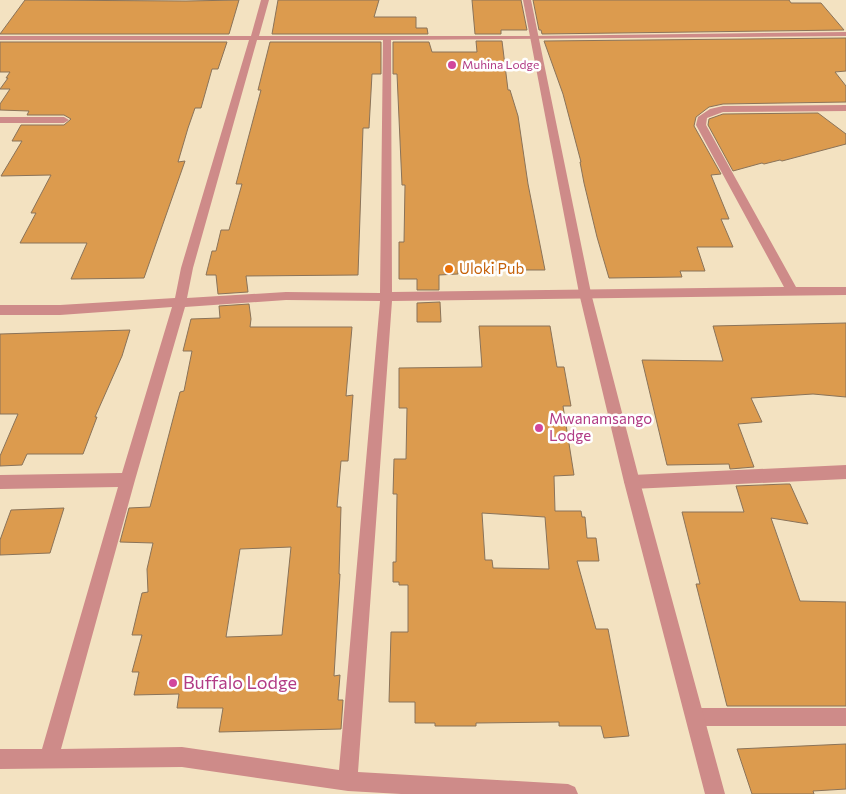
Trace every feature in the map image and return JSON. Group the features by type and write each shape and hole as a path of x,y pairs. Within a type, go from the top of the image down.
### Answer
{"street":[{"path":"49,759 127,480 180,303 187,268 265,0"},
{"path":"527,0 585,293 632,482 715,794"},
{"path":"0,38 533,38 846,34"},
{"path":"348,782 386,297 387,38"},
{"path":"793,292 701,125 703,117 713,111 723,109 846,108"},
{"path":"0,120 64,120"},
{"path":"0,310 60,310 286,296 386,297 846,291"},
{"path":"632,482 846,472"},
{"path":"0,482 127,480"},
{"path":"696,717 846,716"},
{"path":"0,759 182,757 348,782 568,794"}],"building":[{"path":"25,0 239,0 229,34 0,34"},
{"path":"278,0 379,0 374,17 416,17 416,28 427,28 428,34 272,34"},
{"path":"472,0 521,0 527,30 501,30 501,34 475,34"},
{"path":"533,0 789,0 791,3 821,3 844,30 542,34 541,30 539,30"},
{"path":"846,38 846,71 835,72 846,86 846,102 723,104 709,107 696,117 694,126 721,174 711,175 729,219 721,219 733,247 697,247 705,271 680,271 682,277 609,278 597,237 581,162 563,94 544,41"},
{"path":"476,41 502,41 508,90 510,90 518,116 528,184 545,270 458,270 458,274 439,275 439,290 417,290 417,279 399,279 399,242 404,242 405,185 402,185 397,74 393,74 393,42 429,42 432,52 477,52"},
{"path":"0,42 227,42 218,69 212,69 201,108 195,108 178,162 185,161 144,278 71,279 87,243 20,243 36,213 31,213 51,175 1,176 22,141 12,141 21,125 64,125 71,119 64,115 27,115 29,111 0,110 0,104 10,89 0,89 10,72 0,72"},
{"path":"270,42 381,42 381,74 372,74 369,128 363,128 358,275 246,276 248,292 218,294 216,275 206,275 212,251 216,251 221,230 229,230 242,184 236,184 261,90 258,90"},
{"path":"818,113 846,134 846,144 782,161 762,163 733,171 708,125 709,119 723,114"},
{"path":"440,302 441,322 417,322 417,303"},
{"path":"249,304 250,327 352,327 346,396 353,395 348,461 341,461 337,507 341,507 340,574 334,676 340,675 338,700 343,700 341,729 219,732 223,708 177,708 179,694 134,695 139,672 132,672 142,635 132,635 142,593 148,592 147,569 153,543 120,542 129,508 150,507 180,392 184,391 192,351 183,351 191,319 220,318 219,306","holes":["291,547 282,635 226,637 240,549"]},
{"path":"846,323 846,397 813,394 751,398 762,422 738,424 754,467 730,469 729,464 667,465 642,360 723,361 713,326"},
{"path":"479,326 550,326 557,367 564,367 571,406 563,406 574,475 554,476 555,511 581,511 582,517 585,517 587,538 596,538 599,561 577,561 596,629 608,629 629,736 604,738 601,726 559,726 559,722 476,723 476,726 435,726 435,723 415,723 415,702 389,702 391,632 408,632 408,585 399,585 399,582 393,582 393,562 396,562 397,494 393,494 394,459 406,459 407,408 399,408 399,368 482,367","holes":["482,513 545,517 549,569 493,568 492,560 485,560"]},
{"path":"130,330 122,356 95,417 97,417 83,454 27,454 22,465 0,466 0,456 18,414 0,414 0,334"},
{"path":"790,484 808,524 771,518 800,601 846,602 846,706 727,706 696,584 700,584 682,512 744,512 736,486"},
{"path":"64,508 50,553 0,555 0,540 11,510"},
{"path":"846,744 846,789 813,791 814,794 752,794 737,749"}],"place":[{"name":"Muhina Lodge","path":"452,65"},
{"name":"Uloki Pub","path":"449,269"},
{"name":"Mwanamsango Lodge","path":"539,428"},
{"name":"Buffalo Lodge","path":"173,683"}]}
